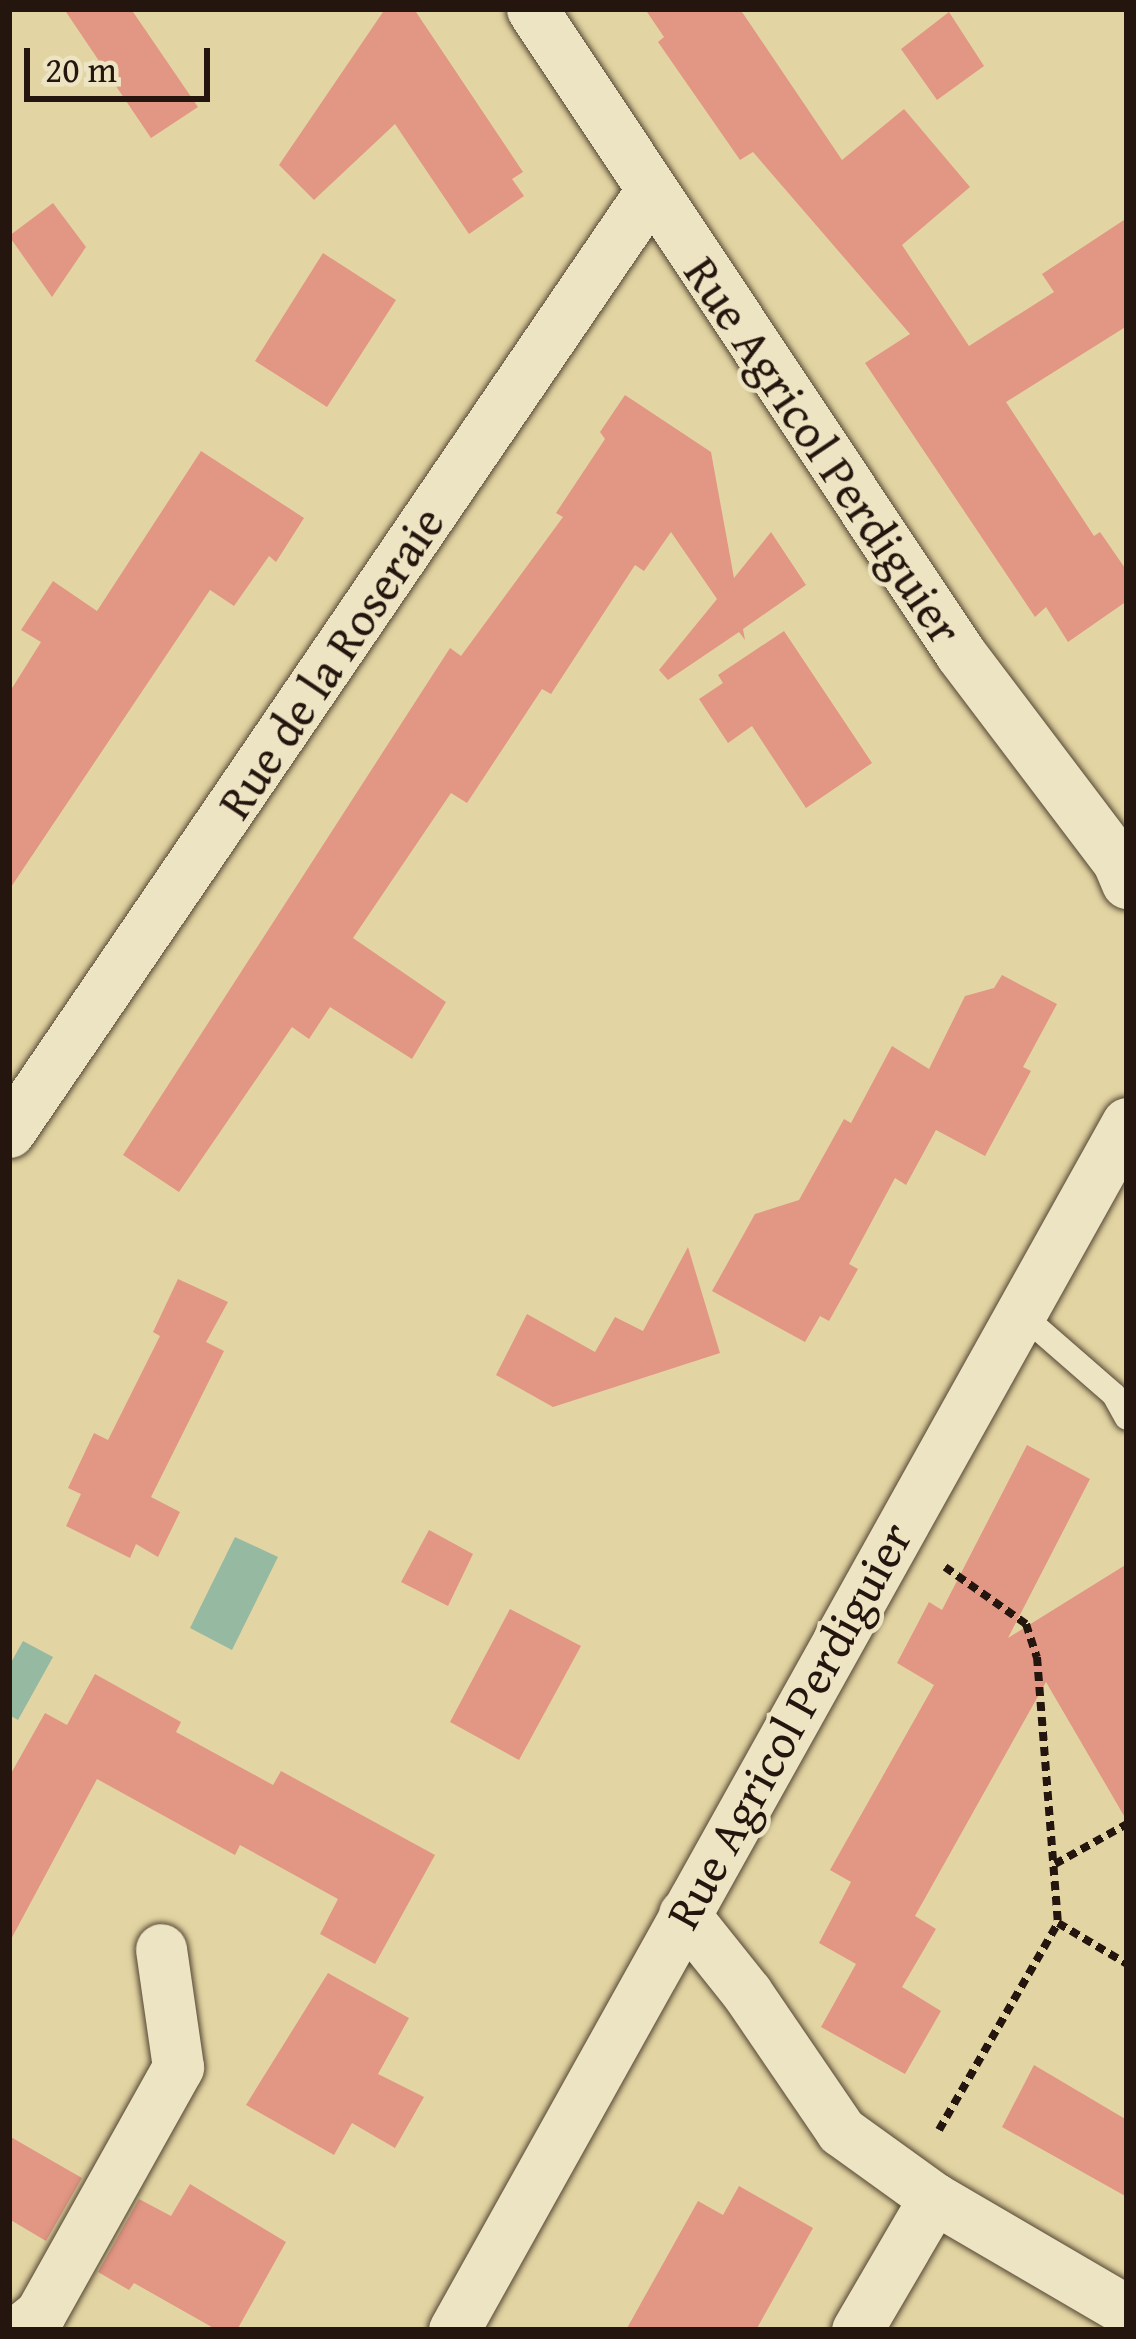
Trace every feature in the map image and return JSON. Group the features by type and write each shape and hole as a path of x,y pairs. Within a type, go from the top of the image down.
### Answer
{"street":[{"name":"Rue Agricol Perdiguier","path":"532,9 960,653 1118,862 1127,883"},
{"name":"Rue de la Roseraie","path":"9,1132 650,192"},
{"name":"Rue Agricol Perdiguier","path":"454,2330 1127,1123"},
{"path":"684,1914 747,1993 841,2131 922,2190 1127,2312"},
{"path":"20,2330 40,2314 178,2067 161,1949"},
{"path":"857,2330 922,2190"}],"lane":[{"path":"1019,1312 1114,1395 1127,1418"}],"path":[{"path":"895,1532 1026,1624 1037,1658 1058,1923 922,2190"},
{"path":"1054,1864 1127,1824"},
{"path":"1058,1923 1127,1964"}],"shaded area":[{"path":"235,1537 278,1557 232,1650 190,1628"},
{"path":"23,1641 53,1657 18,1720 9,1715 9,1666"}],"building":[{"path":"64,9 131,9 198,107 151,138"},
{"path":"385,9 414,9 523,172 512,179 524,196 469,234 395,124 314,200 279,165"},
{"path":"645,9 740,9 842,160 904,109 970,187 902,245 969,346 1054,292 1042,274 1127,218 1127,326 1006,402 1094,536 1100,532 1127,571 1127,601 1068,642 1046,607 1035,617 865,363 910,334 753,152 740,160 658,42 664,37"},
{"path":"949,12 984,66 937,100 901,49"},
{"path":"53,203 86,247 52,297 9,236"},
{"path":"323,253 396,300 327,407 255,361"},
{"path":"625,395 711,452 734,578 771,532 806,585 743,629 745,640 739,632 668,680 659,670 717,599 671,532 644,571 635,565 551,694 542,689 467,803 451,793 353,938 446,1002 412,1059 330,1007 309,1039 292,1027 179,1192 123,1155 450,648 461,656 563,517 556,513 605,439 600,432"},
{"path":"201,451 304,518 276,562 269,556 234,606 210,590 9,890 9,693 41,642 21,630 53,581 97,611"},
{"path":"784,631 872,763 806,808 752,726 728,743 699,699 723,683 718,675"},
{"path":"1002,975 1057,1004 1023,1067 1031,1071 985,1156 936,1130 906,1185 895,1178 849,1264 858,1269 829,1321 820,1316 805,1342 712,1291 755,1214 799,1200 844,1119 851,1123 892,1046 929,1069 965,996 994,988"},
{"path":"688,1247 720,1353 553,1407 496,1375 527,1314 595,1352 615,1317 643,1331"},
{"path":"178,1279 228,1302 206,1342 224,1351 151,1497 180,1512 158,1557 136,1544 130,1558 66,1526 81,1494 68,1488 94,1433 108,1440 160,1336 153,1332"},
{"path":"1027,1445 1090,1479 1008,1638 1127,1564 1127,1821 1046,1682 915,1916 936,1929 902,1987 941,2011 905,2074 821,2027 856,1964 819,1943 851,1882 830,1870 934,1685 897,1663 929,1602 942,1610"},
{"path":"429,1530 473,1554 448,1606 401,1582"},
{"path":"510,1609 581,1646 519,1760 450,1722"},
{"path":"95,1674 181,1722 176,1732 273,1785 281,1771 435,1855 375,1964 320,1934 338,1899 240,1845 235,1855 97,1779 9,1943 9,1777 45,1713 67,1725"},
{"path":"328,1973 409,2018 378,2074 424,2097 395,2148 352,2123 334,2155 246,2105"},
{"path":"1034,2065 1127,2120 1127,2197 1002,2127"},
{"path":"9,2136 82,2178 46,2241 9,2219"},
{"path":"190,2184 286,2242 237,2330 217,2330 134,2283 129,2290 98,2272 139,2199 171,2216"},
{"path":"739,2186 813,2228 756,2330 626,2330 698,2201 723,2215"}]}
